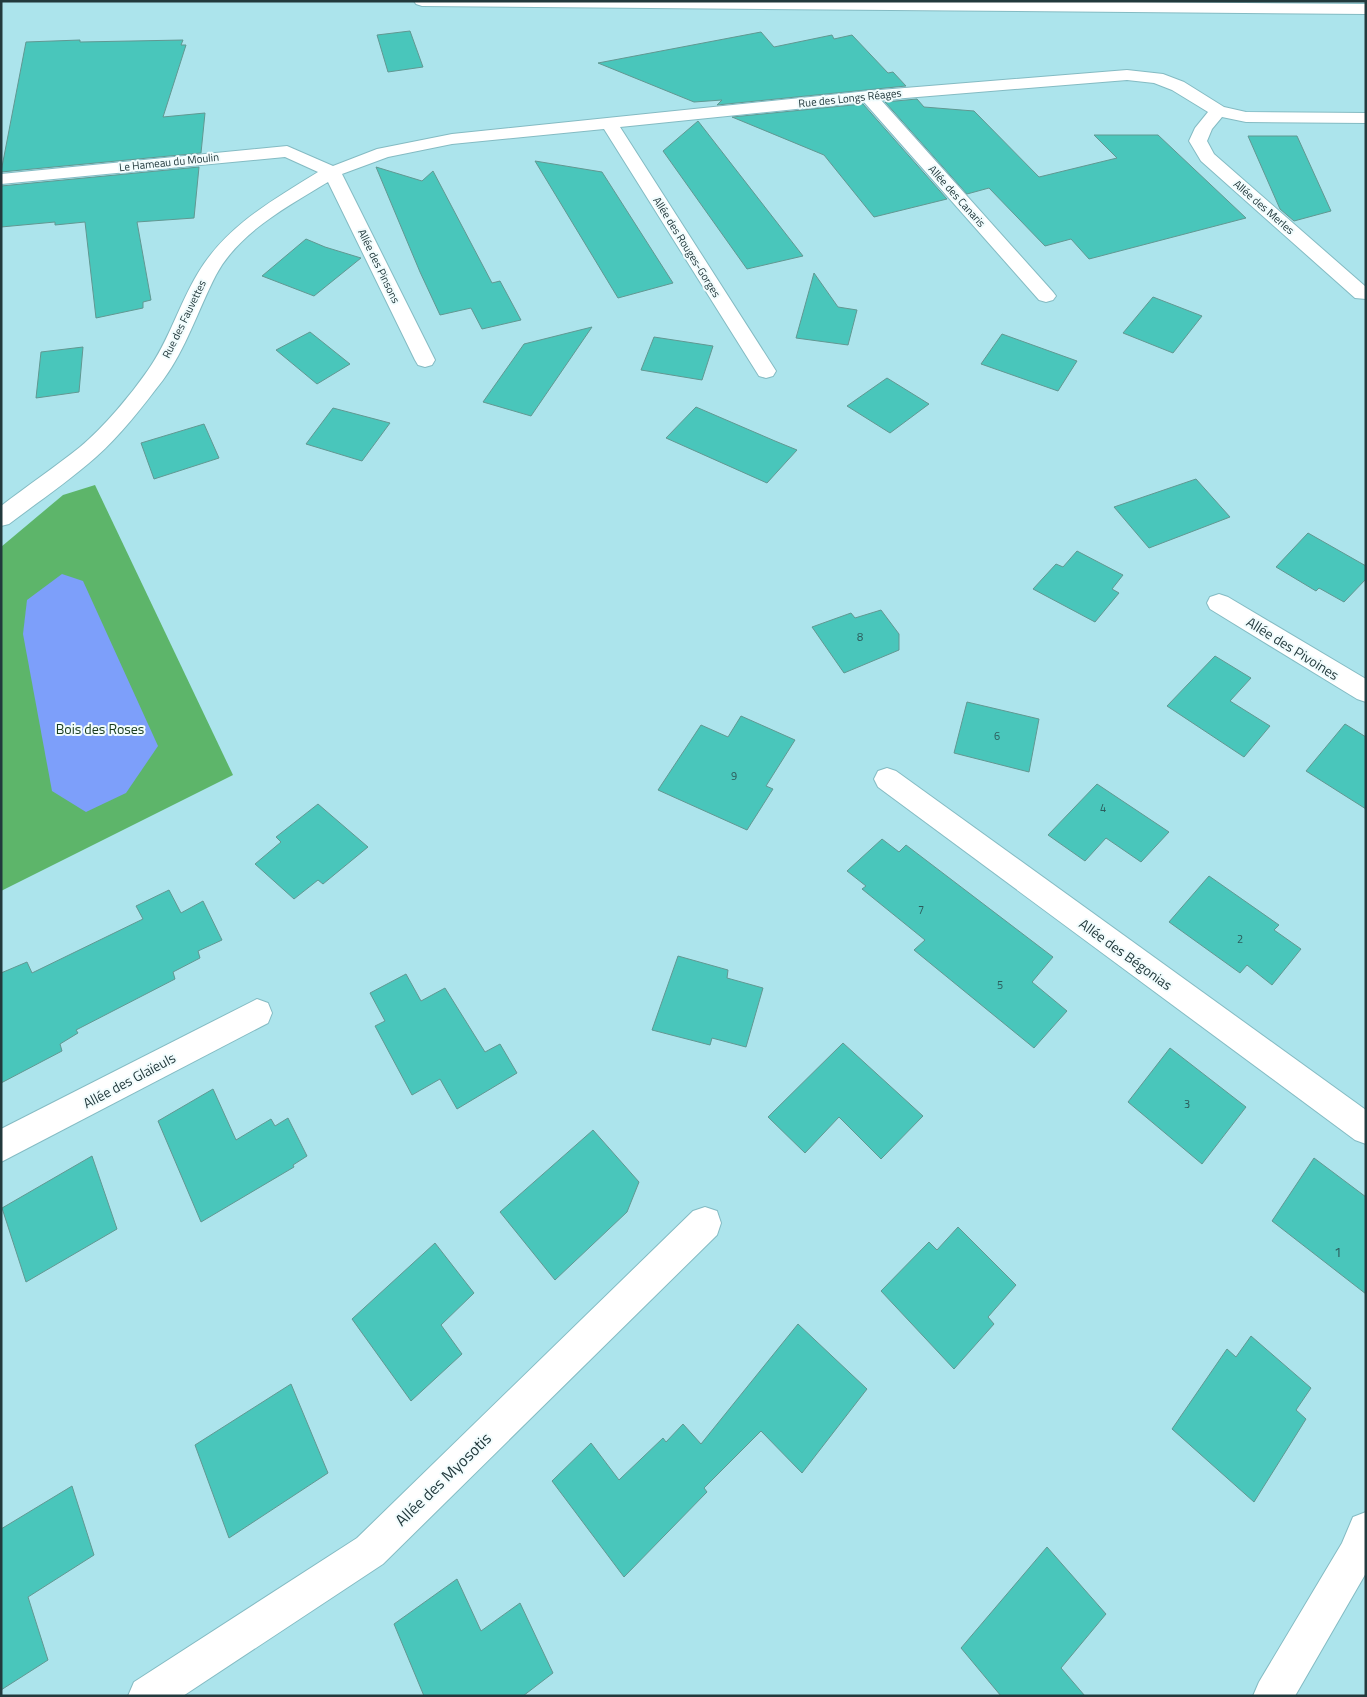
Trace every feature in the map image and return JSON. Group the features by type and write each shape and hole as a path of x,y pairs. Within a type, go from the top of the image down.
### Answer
{"street":[{"path":"422,1 1174,4 1366,9"},
{"name":"Rue des Longs Réages","path":"332,172 383,153 452,138 868,96 1127,75 1156,78 1178,86 1218,111 1246,117 1366,118"},
{"name":"Allée des Canaris","path":"868,96 1046,296"},
{"name":"Allée des Merles","path":"1218,111 1204,128 1198,141 1207,157 1362,294"},
{"name":"Allée des Rouges-Gorges","path":"609,123 766,371"},
{"name":"Le Hameau du Moulin","path":"1,178 287,151 332,172"},
{"name":"Allée des Pinsons","path":"332,172 425,360"},
{"name":"Rue des Fauvettes","path":"1,518 14,510 89,451 128,411 157,373 178,336 207,274 225,248 251,224 276,205 332,172"},
{"name":"Allée des Pivoines","path":"1219,603 1366,692"},
{"name":"Allée des Bégonias","path":"887,779 1366,1129"},
{"name":"Allée des Glaïeuls","path":"1,1146 257,1013"},
{"name":"Allée des Myosotis","path":"148,1696 370,1550 705,1223"},
{"path":"1273,1696 1355,1556 1366,1530"}],"green space":[{"name":"Bois des Roses","path":"95,485 233,775 1,891 1,547 63,495"}],"water":[{"path":"62,574 83,581 158,746 126,793 86,812 52,791 23,634 27,600"}],"building":[{"path":"410,31 423,67 388,72 377,35"},
{"path":"761,32 774,47 832,35 834,39 852,35 888,73 893,72 906,86 717,105 722,100 694,102 598,63"},
{"path":"80,40 80,42 183,40 181,45 186,45 163,117 205,113 201,153 1,172 26,42"},
{"path":"917,99 924,107 974,111 1039,177 1117,158 1094,135 1158,135 1246,218 1089,259 1071,239 1045,246 989,188 967,194 885,102"},
{"path":"863,104 947,199 874,217 824,155 732,117"},
{"path":"698,121 803,256 747,269 663,151"},
{"path":"1248,136 1297,136 1331,211 1294,221 1280,209"},
{"path":"535,161 602,172 673,283 618,298"},
{"path":"199,167 194,218 137,222 151,300 143,302 143,308 96,318 85,222 55,225 55,222 1,227 1,186"},
{"path":"376,167 422,181 433,171 492,283 500,281 521,320 482,329 471,308 440,315"},
{"path":"306,239 361,258 314,296 262,276"},
{"path":"814,273 838,307 857,310 848,345 796,338"},
{"path":"1153,297 1202,316 1173,353 1123,333"},
{"path":"592,327 531,416 483,402 524,344"},
{"path":"310,332 350,364 317,384 276,350"},
{"path":"1002,334 1077,361 1058,391 981,364"},
{"path":"654,337 713,346 702,380 641,370"},
{"path":"83,347 79,392 36,398 41,352"},
{"path":"887,378 929,404 890,433 847,406"},
{"path":"696,407 797,450 767,483 666,438"},
{"path":"333,408 390,423 362,461 306,444"},
{"path":"204,424 219,458 154,479 141,443"},
{"path":"1196,479 1230,517 1149,548 1114,507"},
{"path":"1308,533 1366,566 1366,579 1344,602 1319,588 1316,591 1276,567"},
{"path":"1077,551 1123,575 1112,589 1119,593 1095,622 1033,589 1056,564 1063,567"},
{"path":"881,610 899,634 899,650 844,673 812,627 851,613 855,618"},
{"path":"1215,656 1251,678 1230,701 1270,726 1244,757 1167,706"},
{"path":"967,702 1039,719 1029,772 954,753"},
{"path":"741,716 795,740 766,786 773,789 747,830 658,790 701,725 728,737"},
{"path":"1345,724 1366,737 1366,809 1306,771"},
{"path":"1097,784 1169,832 1141,862 1106,838 1085,861 1048,835"},
{"path":"318,804 368,847 323,884 318,880 294,899 255,864 281,842 276,837"},
{"path":"882,839 899,852 906,845 1053,957 1032,982 1067,1011 1034,1048 914,950 925,940 862,889 866,886 847,871"},
{"path":"1209,876 1279,925 1274,930 1301,949 1272,985 1247,965 1240,973 1169,922"},
{"path":"169,890 181,913 203,901 222,940 198,951 200,958 173,972 175,979 76,1030 78,1033 60,1044 62,1051 1,1083 1,973 27,962 32,973 143,919 136,906"},
{"path":"678,956 728,970 727,978 763,988 746,1047 712,1038 710,1045 652,1030"},
{"path":"406,974 421,1001 445,988 485,1052 500,1044 517,1073 457,1109 440,1079 412,1095 375,1026 385,1021 370,993"},
{"path":"843,1043 923,1116 881,1159 839,1117 805,1153 768,1117"},
{"path":"1170,1048 1246,1107 1202,1164 1128,1102"},
{"path":"213,1089 236,1140 271,1119 275,1126 288,1118 307,1156 293,1165 294,1167 201,1222 158,1121"},
{"path":"593,1130 639,1182 627,1212 555,1280 500,1212"},
{"path":"92,1156 117,1229 26,1282 2,1208"},
{"path":"1314,1158 1366,1197 1366,1294 1272,1221"},
{"path":"958,1227 1016,1285 988,1317 994,1324 954,1369 881,1291 929,1242 937,1250"},
{"path":"435,1243 474,1293 441,1325 462,1354 411,1401 352,1319"},
{"path":"798,1324 867,1389 802,1473 761,1431 704,1488 707,1492 624,1577 552,1481 591,1443 619,1480 663,1438 666,1442 683,1424 701,1444"},
{"path":"1251,1336 1311,1388 1296,1410 1306,1419 1254,1502 1172,1429 1227,1349 1236,1357"},
{"path":"291,1384 328,1473 229,1538 195,1445"},
{"path":"72,1486 94,1555 28,1597 48,1660 1,1690 1,1529"},
{"path":"1047,1547 1106,1614 1061,1668 1085,1696 1001,1696 961,1648"},
{"path":"457,1579 481,1631 520,1603 553,1673 523,1696 424,1696 394,1624"}]}
